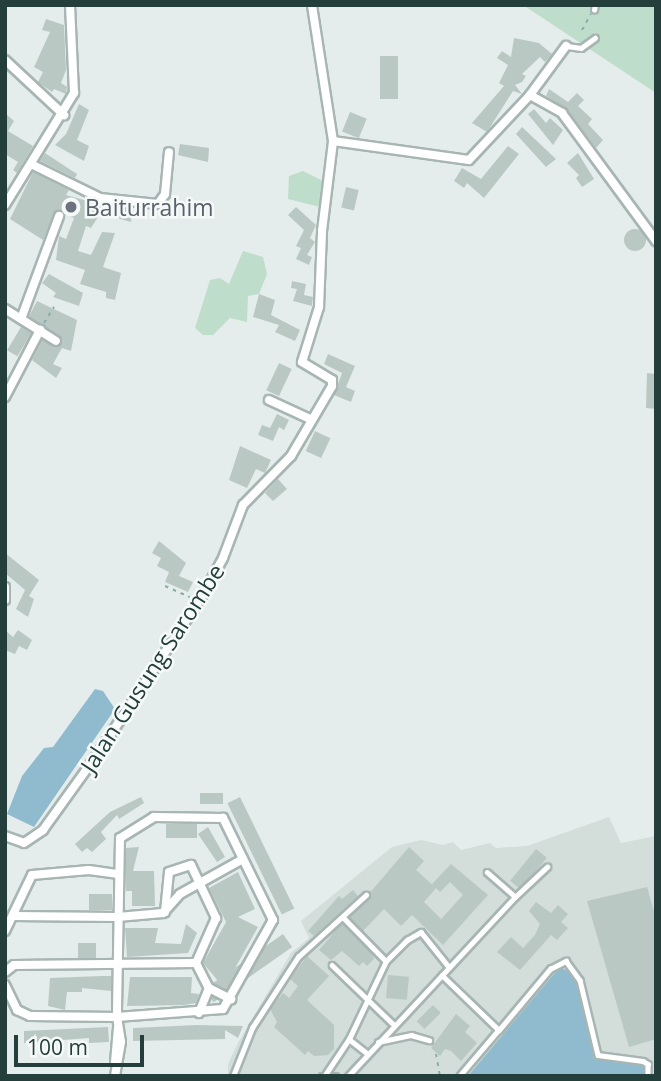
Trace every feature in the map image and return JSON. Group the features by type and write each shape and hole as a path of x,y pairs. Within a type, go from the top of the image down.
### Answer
{"street":[{"path":"5,205 64,115 76,84 70,5"},
{"name":"Jalan Gusung Sarombe","path":"5,836 22,843 43,830 142,689 198,600 223,558 243,505 291,456 332,386 332,380 302,362 319,307 321,231 333,141 312,5"},
{"path":"333,141 469,160 530,95 566,46"},
{"path":"5,60 64,115"},
{"path":"530,95 562,113 656,241"},
{"path":"33,165 100,198 158,204 165,194 169,152"},
{"path":"21,319 59,216"},
{"path":"5,309 56,341"},
{"path":"5,397 40,330"},
{"path":"269,400 312,421"},
{"path":"5,587 5,600"},
{"path":"5,985 12,1003 23,1015 117,1017 220,1011 231,999 272,926 272,916 225,820 219,817 151,818 119,840 117,874 120,966 117,1017 120,1054 115,1062 115,1076"},
{"path":"13,916 118,918 165,912 180,894 243,859"},
{"path":"165,912 171,869 190,864 216,920 196,963"},
{"path":"5,932 32,875 89,870 117,874"},
{"path":"196,963 209,988 231,999"},
{"path":"6,967 196,963"},
{"path":"199,1013 209,988"}],"lane":[{"path":"566,46 581,48 596,38"},
{"path":"348,1076 393,1024 514,897 548,867"},
{"path":"487,873 514,897"},
{"path":"233,1076 251,1028 298,957 344,918 366,895"},
{"path":"344,918 386,961"},
{"path":"323,1076 349,1039 386,961 419,932 449,967"},
{"path":"460,1076 555,964 566,961 580,980 598,1055 643,1061 648,1064 648,1076"},
{"path":"332,965 393,1024"},
{"path":"442,975 499,1030"},
{"path":"377,1042 411,1035 429,1040"},
{"path":"349,1039 367,1053"},
{"path":"323,1076 336,1076"}],"path":[{"path":"582,30 594,8"},
{"path":"40,330 54,307"},
{"path":"165,586 198,600"},
{"path":"436,1054 440,1076"}],"shaded area":[{"path":"609,817 621,843 656,836 656,1076 228,1076 228,1064 238,1043 291,953 309,938 301,921 392,847 421,840 443,845 453,842 461,850 490,843 496,848 527,846"}],"green space":[{"path":"523,5 656,5 656,93"},
{"path":"303,171 323,181 320,207 288,199 289,176"},
{"path":"243,251 263,257 267,274 259,294 248,296 247,322 230,318 213,335 203,335 195,328 210,280 220,278 229,284"}],"water":[{"path":"95,689 103,691 115,709 34,827 7,814 22,776 44,748 53,747"},
{"path":"559,968 574,972 594,1059 644,1064 645,1076 468,1076"}],"building":[{"path":"46,19 64,25 66,70 61,83 67,87 66,94 54,89 52,92 38,82 43,72 34,67 50,32 42,30"},
{"path":"514,38 539,43 552,54 545,62 540,57 522,74 526,76 522,82 515,85 522,94 513,91 487,132 472,123 504,86 499,83 508,65 497,58 502,51 511,57"},
{"path":"380,56 398,56 398,99 380,99"},
{"path":"549,89 568,102 577,93 584,100 578,106 592,119 588,124 603,140 596,148 567,109 546,96"},
{"path":"79,104 89,110 77,140 89,146 84,161 55,145 66,134"},
{"path":"534,109 546,123 550,118 563,130 553,145 528,114"},
{"path":"350,112 367,119 359,138 342,131"},
{"path":"5,113 14,121 8,131 33,146 17,173 13,170 18,162 5,154"},
{"path":"522,127 556,159 546,167 516,134"},
{"path":"180,144 209,148 208,162 178,155"},
{"path":"508,146 519,154 484,198 467,183 464,188 454,181 462,168 481,179"},
{"path":"45,153 77,174 75,178 40,161"},
{"path":"578,153 594,179 582,187 576,178 579,175 567,163"},
{"path":"33,172 69,190 66,195 105,206 91,228 86,226 78,251 91,255 102,232 115,233 103,267 121,273 115,300 106,298 106,292 80,284 85,270 56,260 59,236 66,239 74,218 55,211 43,240 10,219"},
{"path":"346,187 359,190 354,210 341,207"},
{"path":"105,205 132,208 131,222 110,216 113,210"},
{"path":"296,207 316,225 310,238 315,242 307,255 312,257 309,265 296,259 301,248 296,246 304,230 288,215"},
{"path":"635,229 643,232 646,240 643,248 635,251 627,248 624,240 627,232"},
{"path":"49,274 83,293 79,306 53,297 56,293 42,283"},
{"path":"292,281 306,284 304,295 313,297 312,306 293,301 297,289 291,288"},
{"path":"259,294 275,300 271,315 300,330 295,341 275,332 279,325 253,317"},
{"path":"37,301 77,320 71,351 62,348 53,364 62,368 56,378 32,360 42,340 55,347 62,342 29,316"},
{"path":"21,327 31,333 17,356 7,350"},
{"path":"328,354 355,366 346,387 355,391 351,402 334,395 342,373 324,364"},
{"path":"279,363 292,369 279,396 266,390"},
{"path":"647,373 656,374 656,409 646,408"},
{"path":"277,414 289,420 284,430 279,427 273,441 258,435 262,425 270,428"},
{"path":"315,431 330,438 321,458 306,451"},
{"path":"240,446 271,460 265,473 256,469 247,488 229,480"},
{"path":"278,479 287,489 273,501 265,493"},
{"path":"159,541 186,563 179,576 193,582 188,592 165,582 169,572 157,566 161,558 152,553"},
{"path":"5,553 39,580 29,596 34,599 28,617 16,609 25,590 5,573"},
{"path":"5,630 13,637 18,630 32,640 27,650 19,646 15,654 5,650"},
{"path":"200,793 223,793 223,804 200,804"},
{"path":"141,797 144,803 119,819 117,815 101,832 106,839 92,852 87,848 82,852 75,844 110,812"},
{"path":"240,797 294,908 282,915 227,803"},
{"path":"166,824 197,824 197,838 166,838"},
{"path":"208,827 225,857 217,862 198,834"},
{"path":"139,847 133,871 154,871 155,906 132,906 132,891 126,891 126,848"},
{"path":"409,847 424,861 416,870 436,888 432,884 451,864 488,895 443,945 412,915 401,926 384,909 363,931 349,917","holes":["450,882 463,895 441,919 424,902 436,888 440,892"]},
{"path":"536,849 547,858 521,890 510,881"},
{"path":"238,872 255,909 238,917 258,927 224,988 203,963 226,922 209,888"},
{"path":"647,887 656,918 656,1039 629,1047 587,901"},
{"path":"353,890 358,896 314,936 308,931 339,896 342,899"},
{"path":"89,894 112,894 112,910 89,910"},
{"path":"536,902 551,913 558,905 568,914 561,922 568,928 557,940 551,935 520,970 497,952 511,937 523,948 535,935 540,924 529,911"},
{"path":"342,923 372,953 374,959 367,966 363,962 359,966 342,951 331,960 319,950"},
{"path":"186,924 197,933 188,953 127,957 125,928 158,928 155,943 181,944"},
{"path":"283,934 292,947 214,1002 204,989"},
{"path":"78,943 96,943 96,958 78,958"},
{"path":"307,956 329,976 307,1000 334,1025 334,1049 328,1055 314,1056 308,1051 305,1055 274,1027 277,1022 270,1009 283,993 289,998 298,986 290,979"},
{"path":"388,975 409,977 407,1000 386,998"},
{"path":"111,976 111,991 82,988 82,992 67,992 65,1010 48,1006 50,978"},
{"path":"130,977 192,977 191,993 199,994 196,1003 184,1005 127,1006"},
{"path":"433,1005 441,1013 425,1029 417,1021"},
{"path":"456,1014 470,1026 465,1032 477,1043 461,1061 451,1051 445,1049 440,1056 431,1048"},
{"path":"243,1026 238,1038 225,1030 225,1039 133,1041 133,1028"},
{"path":"108,1027 109,1042 89,1043 89,1038 24,1043 24,1031"}],"place":[{"name":"Baiturrahim","path":"71,207"}]}
